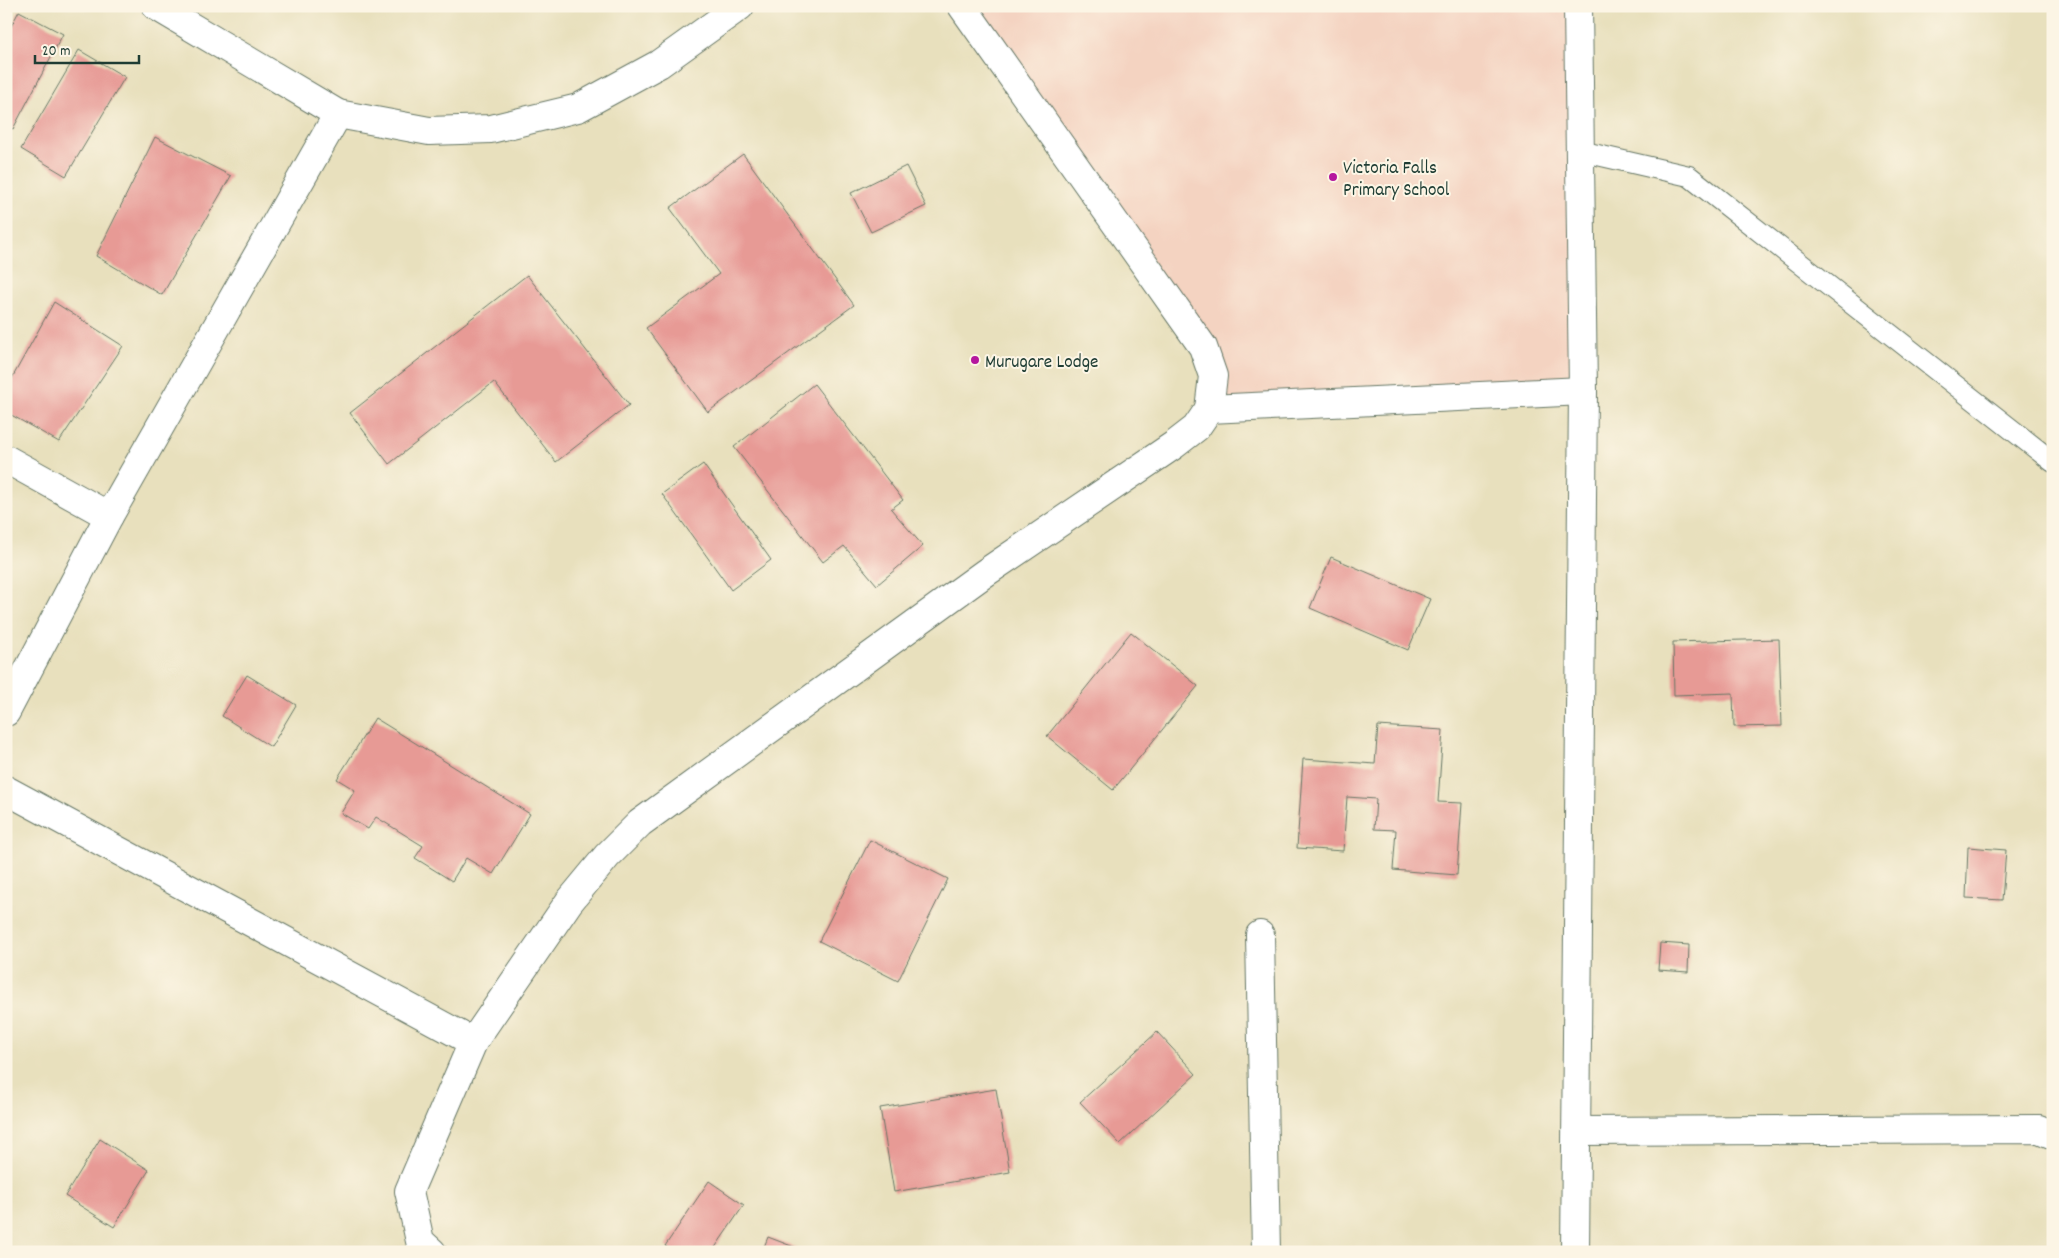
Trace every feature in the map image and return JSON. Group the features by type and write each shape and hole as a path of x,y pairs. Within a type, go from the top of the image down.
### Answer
{"street":[{"path":"156,6 338,114 429,131 491,129 578,108 659,64 740,6"},
{"path":"432,1252 420,1241 409,1191 473,1042 569,902 607,856 640,823 985,573 1174,445 1196,428 1209,409 1212,376 1203,347 962,6"},
{"path":"1575,1252 1578,1131 1583,391 1578,6"},
{"path":"6,712 110,516 338,114"},
{"path":"1209,409 1583,391"},
{"path":"6,459 110,516"},
{"path":"6,790 473,1042"},
{"path":"1260,935 1266,1252"},
{"path":"1578,1131 2039,1129 2053,1135"}],"lane":[{"path":"1580,151 1689,176 2053,462"}],"shaded area":[{"name":"Victoria Falls Primary School","path":"962,6 1584,6 1583,391 1209,409 1213,376"}],"building":[{"path":"19,11 63,34 13,129 6,126 6,36"},
{"path":"79,50 125,77 66,176 21,149"},
{"path":"155,137 231,176 162,295 96,256"},
{"path":"743,154 854,305 708,412 646,328 719,274 670,208"},
{"path":"906,166 926,206 871,232 851,193"},
{"path":"527,275 629,405 556,462 494,382 389,464 350,413"},
{"path":"54,302 123,346 59,442 6,412 6,389"},
{"path":"814,384 903,500 891,509 923,546 877,585 844,546 823,562 734,447"},
{"path":"703,464 771,560 731,590 662,494"},
{"path":"1331,557 1430,599 1408,650 1310,608"},
{"path":"1131,632 1198,686 1113,790 1047,736"},
{"path":"1779,639 1782,726 1734,727 1733,693 1674,695 1673,642"},
{"path":"247,675 296,705 271,747 222,716"},
{"path":"375,718 530,814 493,874 466,858 452,881 415,858 423,846 376,817 368,829 341,813 355,790 337,779"},
{"path":"1378,726 1443,730 1438,802 1462,803 1457,875 1393,870 1396,830 1374,829 1376,799 1347,797 1343,851 1297,848 1303,759 1375,764"},
{"path":"870,840 948,879 898,981 819,941"},
{"path":"1968,847 2006,850 2002,900 1966,898"},
{"path":"1660,943 1689,945 1688,972 1658,970"},
{"path":"1157,1032 1196,1074 1120,1144 1080,1102"},
{"path":"996,1089 1010,1172 894,1192 880,1108"},
{"path":"100,1139 149,1170 114,1227 65,1196"},
{"path":"709,1181 744,1205 712,1252 674,1252 665,1246"},
{"path":"768,1237 807,1252 762,1252"}],"place":[{"name":"Victoria Falls Primary School","path":"1333,177"},
{"name":"Murugare Lodge","path":"975,360"}]}
